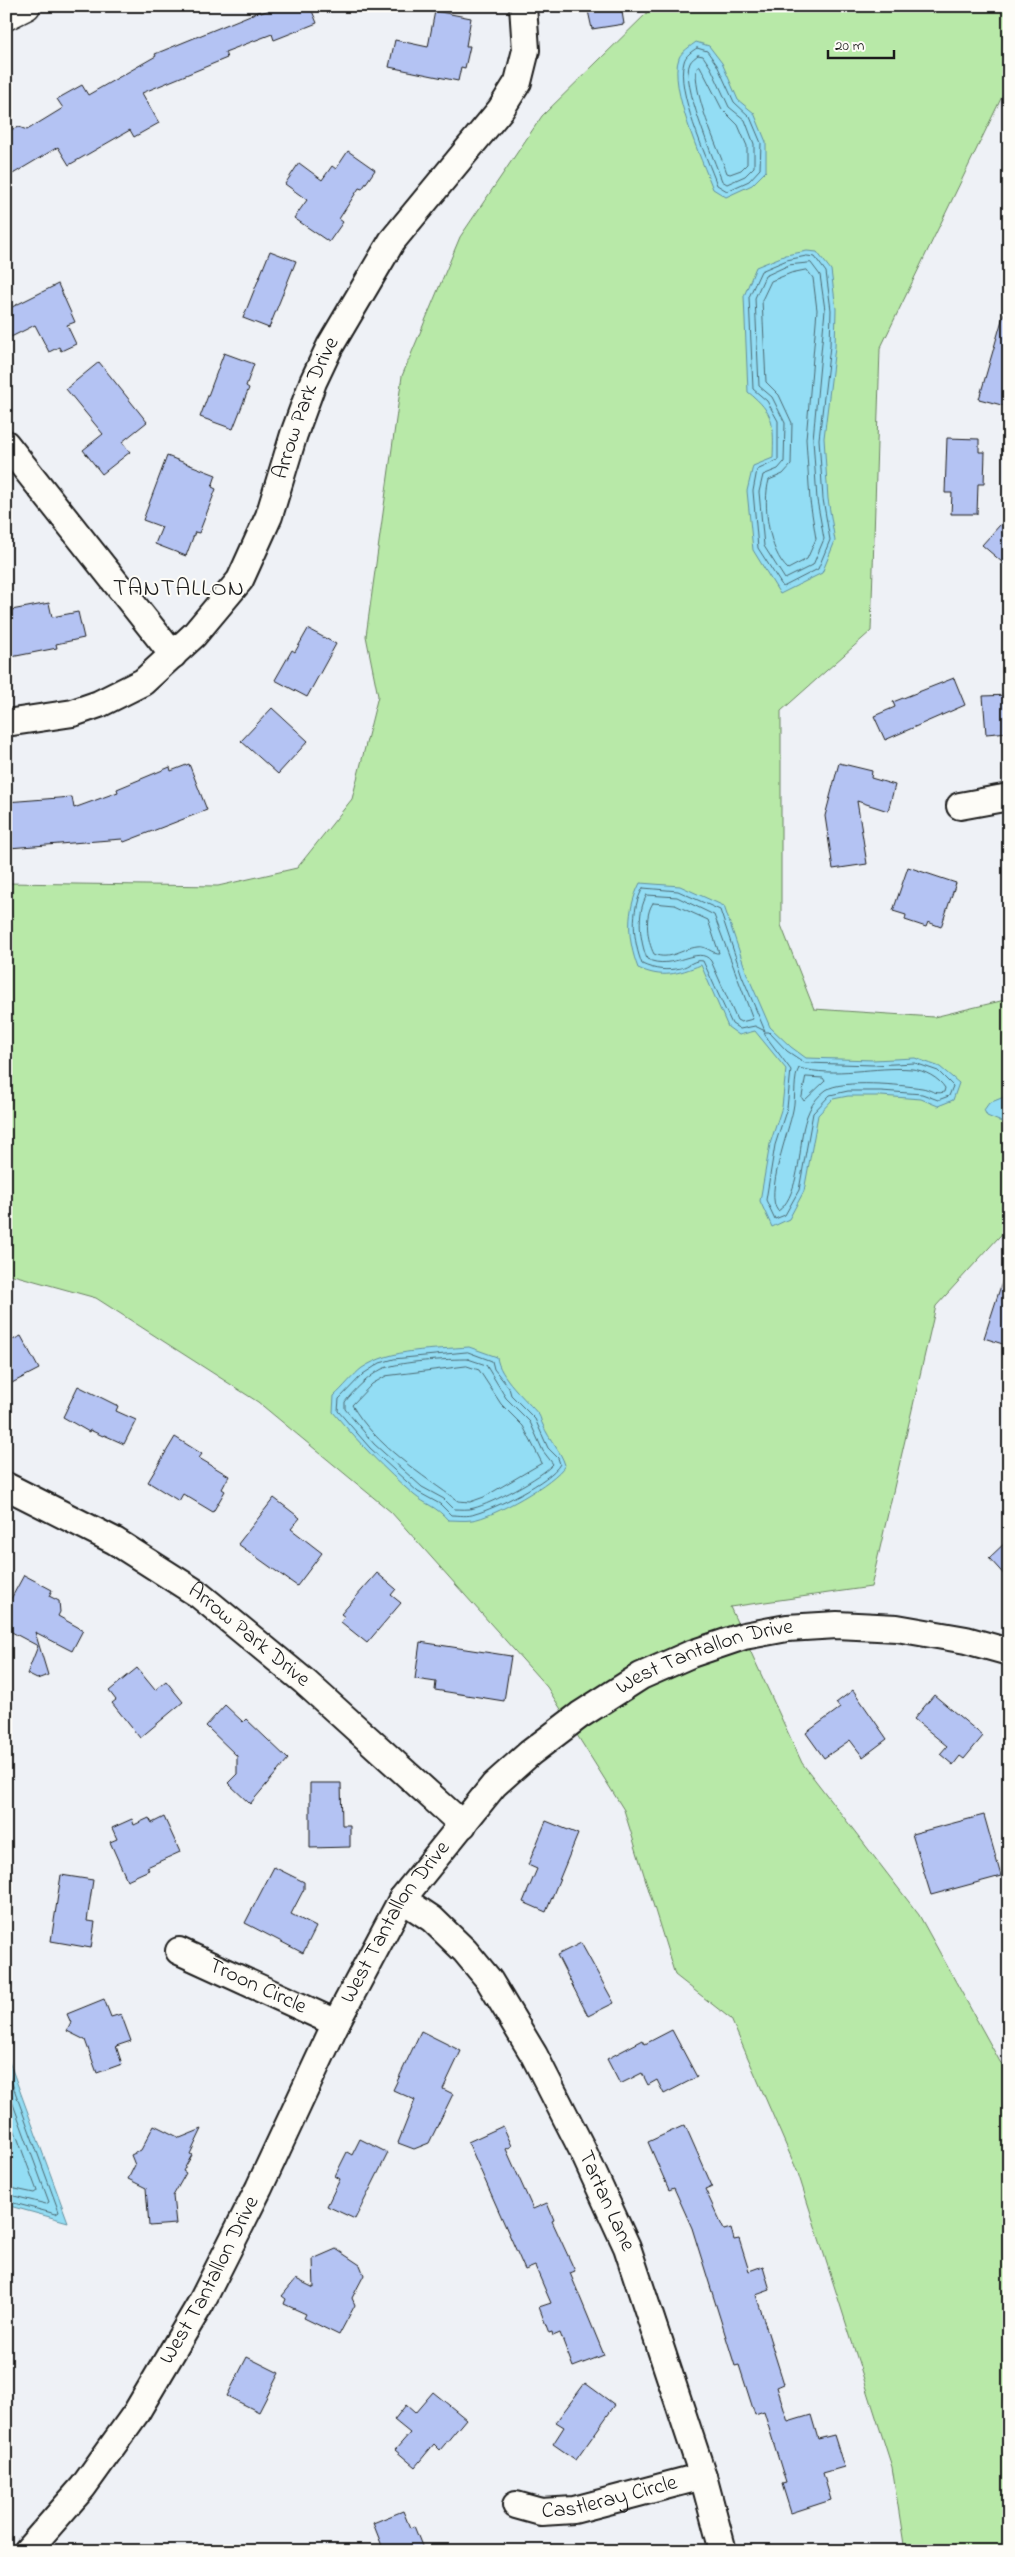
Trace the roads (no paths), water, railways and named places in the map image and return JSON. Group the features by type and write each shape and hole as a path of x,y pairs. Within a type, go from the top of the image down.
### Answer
{"street":[{"path":"6,16 26,6"},
{"name":"Arrow Park Drive","path":"6,723 73,713 99,704 143,682 199,629 240,580 269,516 294,434 313,382 330,346 392,241 501,109 518,82 526,50 524,6"},
{"path":"6,444 173,655"},
{"path":"960,806 1009,797"},
{"name":"Arrow Park Drive","path":"6,1486 115,1541 198,1594 306,1682 463,1825"},
{"name":"West Tantallon Drive","path":"27,2551 83,2487 124,2431 201,2303 259,2188 336,2023 402,1899 494,1785 530,1753 580,1715 641,1676 691,1654 744,1636 787,1628 837,1625 896,1628 966,1640 1009,1652"},
{"name":"Tartan Lane","path":"402,1899 432,1919 465,1951 489,1980 534,2055 582,2149 627,2247 703,2476 723,2551"},
{"name":"Troon Circle","path":"179,1951 336,2023"},
{"name":"Castleray Circle","path":"516,2505 542,2512 574,2510 703,2476"}],"water":[{"path":"696,42 709,46 722,63 738,100 754,113 766,142 766,171 752,185 726,197 713,189 688,124 678,87 677,71 679,58 684,51"},
{"path":"807,251 817,252 831,270 836,309 835,347 824,438 828,499 835,541 822,573 780,594 753,550 747,491 753,466 773,458 773,429 768,414 748,392 744,296 756,267 786,255"},
{"path":"640,883 680,886 724,906 747,974 770,1027 806,1058 873,1060 915,1058 940,1067 959,1083 953,1100 938,1106 921,1099 881,1096 848,1096 833,1099 818,1115 804,1191 789,1219 772,1227 760,1201 770,1144 782,1107 786,1069 755,1031 739,1035 728,1027 701,965 670,974 655,973 638,968 630,936 630,915"},
{"path":"1009,1095 1009,1125 987,1116 984,1110 989,1103"},
{"path":"469,1347 497,1357 499,1365 508,1380 539,1415 565,1465 537,1489 494,1513 472,1520 448,1520 414,1495 362,1445 333,1412 334,1396 362,1368 374,1361 413,1351"},
{"path":"6,2053 68,2222 6,2205"}],"district":[{"name":"TANTALLON","path":"179,589"}]}
